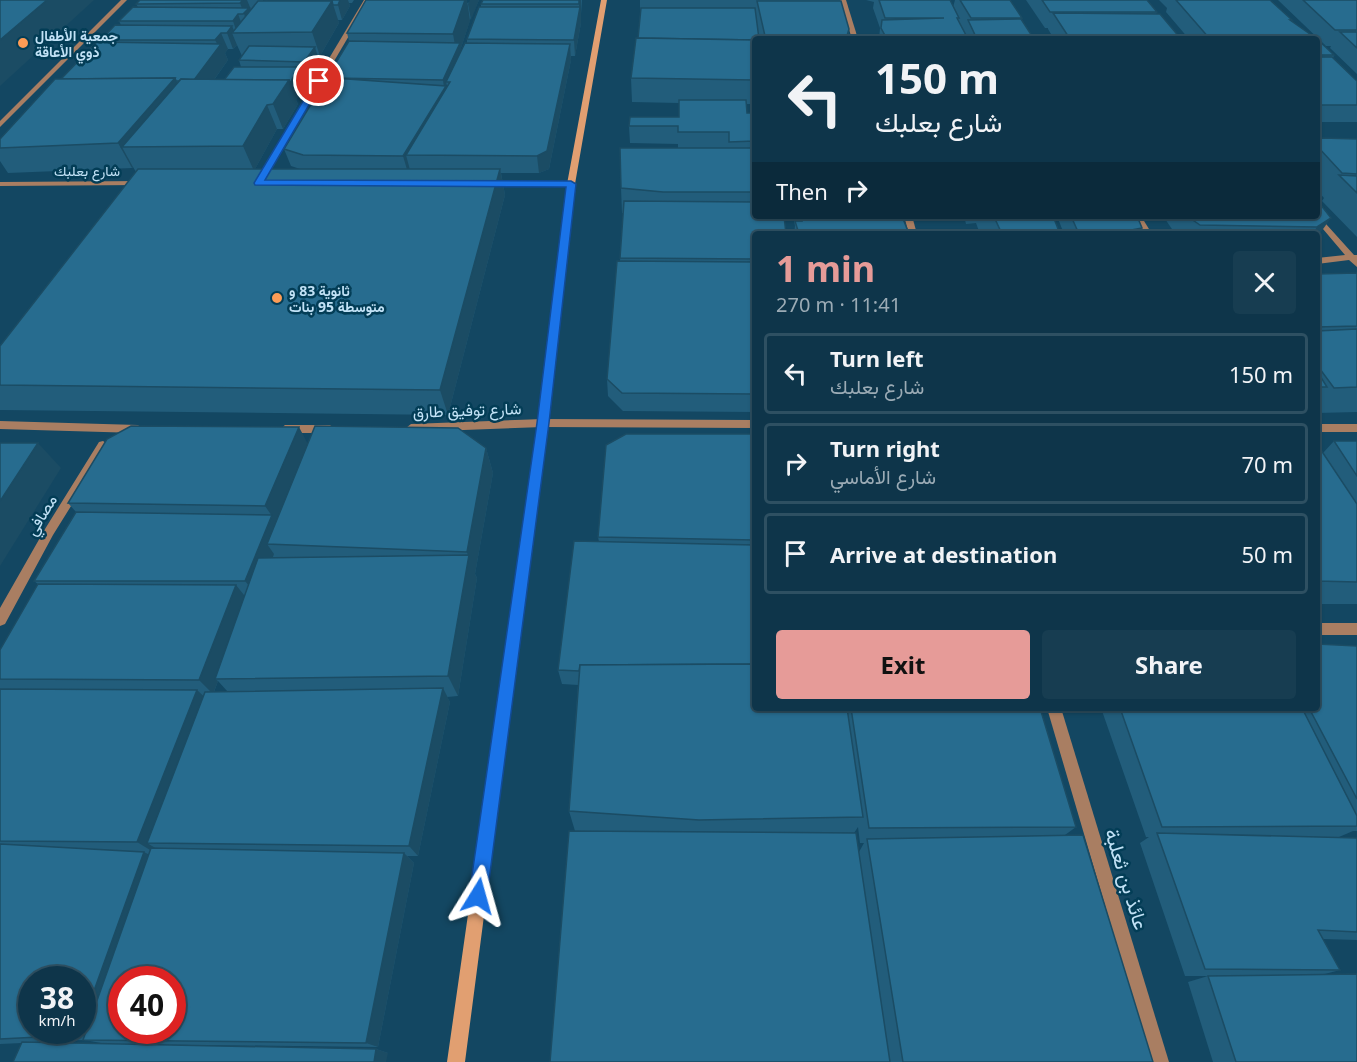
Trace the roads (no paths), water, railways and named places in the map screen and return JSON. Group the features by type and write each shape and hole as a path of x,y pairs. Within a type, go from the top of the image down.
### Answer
{"street":[{"path":"0,125 124,0"},
{"path":"258,183 367,0"},
{"path":"456,1062 543,423 571,184 604,0"},
{"path":"843,0 854,36"},
{"name":"شارع بعلبك","path":"0,184 155,183"},
{"path":"247,183 270,183"},
{"path":"478,184 571,184"},
{"path":"1319,219 1357,264"},
{"path":"1320,261 1353,257"},
{"name":"شارع توفيق طارق","path":"395,428 543,423 752,424"},
{"path":"0,426 149,429"},
{"path":"1320,428 1357,428"},
{"path":"268,429 339,429"},
{"name":"مصافي","path":"0,620 49,532 113,430"},
{"path":"1320,628 1357,629"},
{"name":"عائذ بن ثعلبة","path":"1055,711 1160,1062"}],"place":[{"name":"جمعية الأطفال ذوي الأعاقة","path":"23,43"},
{"name":"ثانوية 83 و متوسطة 95 بنات","path":"277,298"}]}
